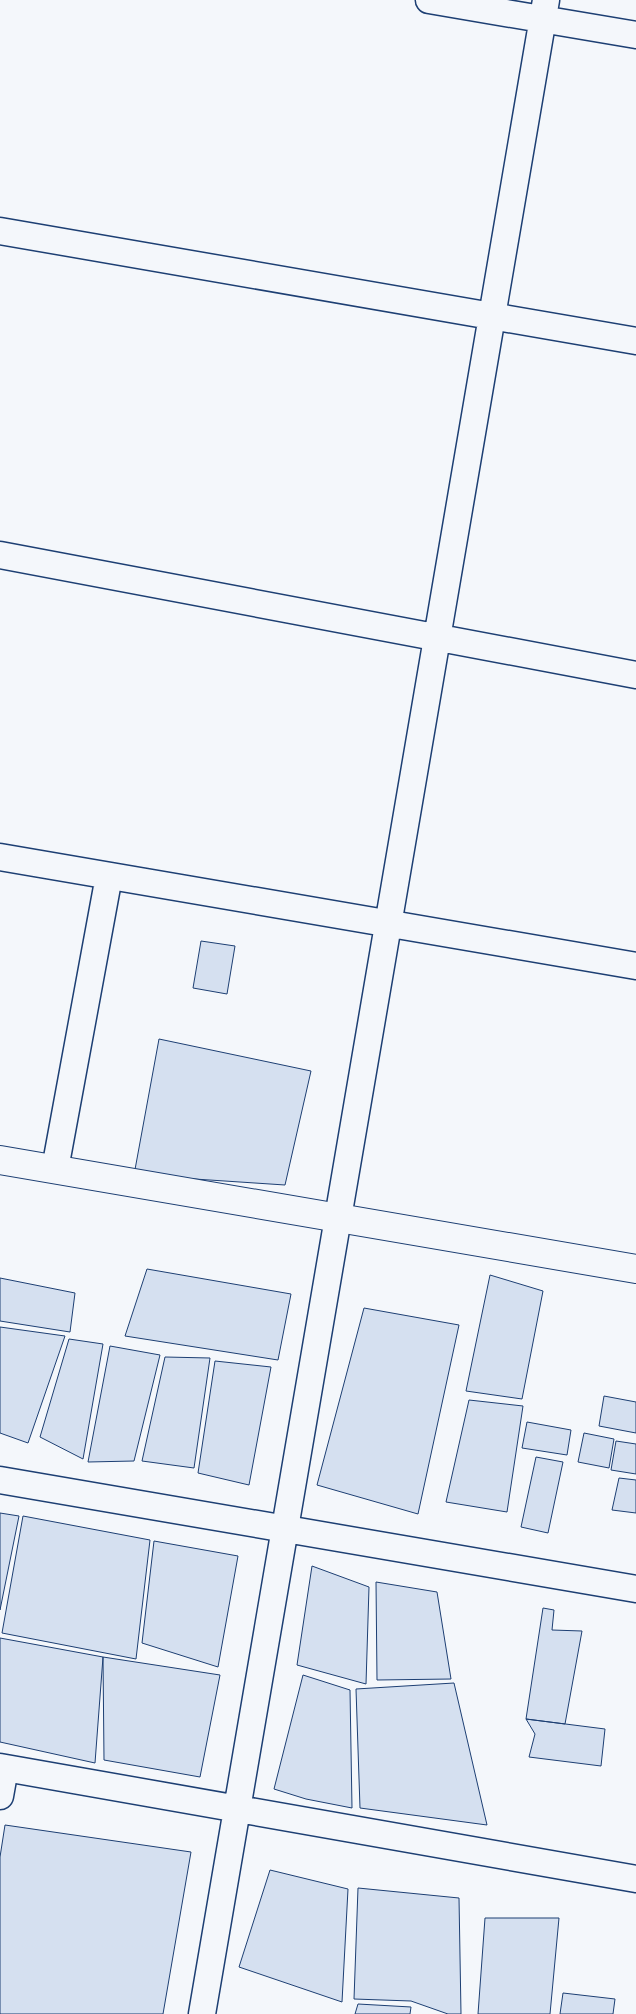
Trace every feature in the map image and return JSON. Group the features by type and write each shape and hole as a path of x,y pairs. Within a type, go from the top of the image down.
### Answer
{"street":[{"path":"429,0 545,10 636,36"},
{"path":"202,2014 545,10"},
{"path":"0,232 636,341"},
{"path":"0,555 636,675"},
{"path":"0,857 636,966"},
{"path":"55,1169 109,876"},
{"path":"0,1160 636,1269"},
{"path":"0,1480 636,1589"},
{"path":"0,1796 2,1768 636,1879"}],"building":[{"path":"201,941 235,946 227,994 193,988"},
{"path":"159,1039 311,1071 285,1185 134,1175"},
{"path":"147,1269 291,1294 278,1360 125,1336"},
{"path":"490,1275 543,1291 522,1399 466,1391"},
{"path":"0,1278 75,1293 70,1332 0,1321"},
{"path":"364,1308 459,1325 418,1514 317,1485"},
{"path":"0,1327 65,1336 28,1443 0,1433"},
{"path":"69,1339 103,1344 83,1459 40,1437"},
{"path":"110,1346 160,1355 134,1461 88,1462"},
{"path":"165,1357 210,1358 194,1468 142,1461"},
{"path":"215,1361 271,1367 249,1485 198,1473"},
{"path":"604,1396 636,1402 636,1433 599,1426"},
{"path":"469,1400 523,1406 507,1512 446,1502"},
{"path":"527,1422 571,1430 567,1455 522,1448"},
{"path":"584,1433 614,1439 609,1468 578,1462"},
{"path":"616,1441 636,1444 636,1474 611,1470"},
{"path":"536,1457 563,1462 548,1533 521,1527"},
{"path":"619,1478 636,1480 636,1513 612,1510"},
{"path":"0,1513 19,1516 0,1610"},
{"path":"23,1516 150,1540 136,1659 2,1633"},
{"path":"154,1541 238,1556 218,1667 142,1643"},
{"path":"312,1566 369,1587 366,1684 297,1665"},
{"path":"376,1582 437,1592 451,1679 377,1680"},
{"path":"543,1608 554,1610 552,1630 582,1631 565,1724 526,1719"},
{"path":"0,1638 103,1657 95,1763 0,1742"},
{"path":"103,1657 220,1675 200,1777 104,1760"},
{"path":"303,1675 350,1690 352,1808 306,1799 274,1789"},
{"path":"454,1683 487,1825 360,1808 356,1689"},
{"path":"526,1719 605,1729 601,1766 529,1757 535,1734"},
{"path":"5,1825 191,1852 163,2014 0,2014 0,1857"},
{"path":"270,1870 348,1889 342,2002 239,1967"},
{"path":"358,1888 459,1898 461,2014 448,2014 411,2001 354,1999"},
{"path":"485,1918 559,1918 550,2014 478,2014"},
{"path":"563,1993 615,1999 613,2014 560,2014"},
{"path":"358,2004 411,2007 410,2014 355,2014"}]}
